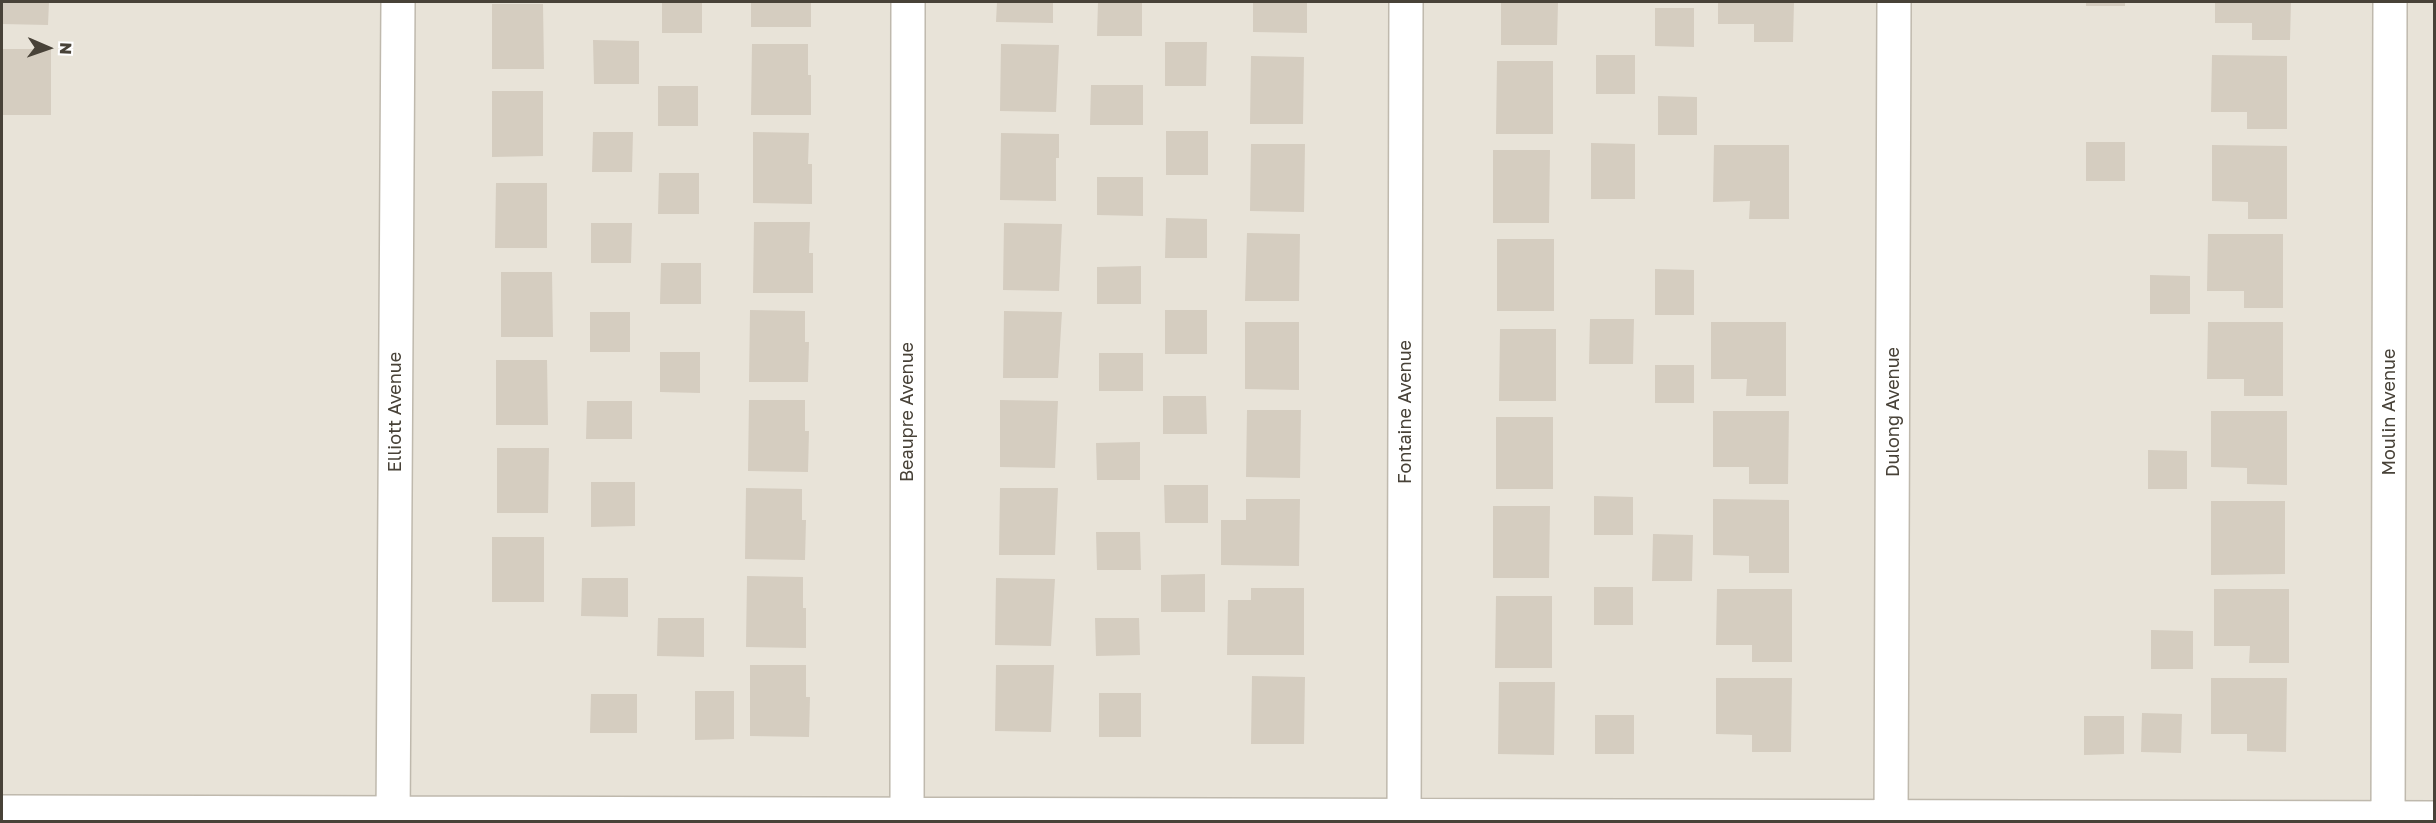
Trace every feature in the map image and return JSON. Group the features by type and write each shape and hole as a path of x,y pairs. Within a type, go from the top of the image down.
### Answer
{"street":[{"name":"Elliott Avenue","path":"393,817 398,2"},
{"name":"Beaupre Avenue","path":"907,818 908,2"},
{"name":"Fontaine Avenue","path":"1404,818 1406,2"},
{"name":"Dulong Avenue","path":"1891,819 1894,2"},
{"name":"Moulin Avenue","path":"2388,819 2391,2"},
{"path":"2,812 393,817 2434,818"}],"shaded area":[{"path":"2,2 2434,2 2434,821 2,821"}],"building":[{"path":"2,2 49,2 48,25 2,24"},
{"path":"662,2 702,2 702,33 662,33"},
{"path":"751,2 811,2 811,27 751,27"},
{"path":"997,2 1053,2 1053,23 996,22"},
{"path":"1098,2 1142,2 1142,36 1097,36"},
{"path":"1253,2 1307,2 1307,33 1253,32"},
{"path":"1501,2 1558,2 1557,45 1501,45"},
{"path":"1718,2 1794,2 1793,42 1754,42 1754,24 1718,24"},
{"path":"2086,2 2125,2 2125,6 2086,6"},
{"path":"2215,2 2291,2 2290,40 2252,40 2252,23 2215,23"},
{"path":"492,4 543,4 544,69 492,69"},
{"path":"1655,8 1694,8 1694,47 1655,46"},
{"path":"593,40 639,41 639,84 594,84"},
{"path":"1165,42 1207,42 1206,86 1165,86"},
{"path":"752,44 808,44 811,115 751,115"},
{"path":"1001,44 1059,45 1056,112 1000,111"},
{"path":"2,49 51,49 51,115 2,115"},
{"path":"1596,55 1635,55 1635,94 1596,94"},
{"path":"2212,55 2287,56 2287,129 2247,129 2247,112 2211,112"},
{"path":"1251,56 1304,57 1303,124 1250,124"},
{"path":"1497,61 1553,61 1553,134 1496,134"},
{"path":"1091,85 1143,85 1143,125 1090,125"},
{"path":"658,86 698,86 698,126 658,126"},
{"path":"492,91 543,91 543,156 492,157"},
{"path":"1658,96 1697,97 1697,135 1658,135"},
{"path":"1166,131 1208,131 1208,175 1166,175"},
{"path":"593,132 633,132 632,172 592,172"},
{"path":"753,132 809,133 808,164 812,164 812,204 753,203"},
{"path":"1001,133 1059,134 1059,158 1056,158 1056,201 1000,200"},
{"path":"2086,142 2125,142 2125,181 2086,181"},
{"path":"1591,143 1635,144 1635,199 1591,199"},
{"path":"1251,144 1305,144 1304,212 1250,211"},
{"path":"1714,145 1789,145 1789,219 1749,219 1750,201 1713,202"},
{"path":"2212,145 2287,146 2287,219 2248,219 2248,202 2212,201"},
{"path":"1493,150 1550,150 1549,223 1493,223"},
{"path":"659,173 699,173 699,214 658,214"},
{"path":"1097,177 1143,177 1143,216 1097,215"},
{"path":"496,183 547,183 547,248 495,248"},
{"path":"1166,218 1207,219 1207,258 1165,258"},
{"path":"754,222 810,222 809,253 813,253 813,293 753,293"},
{"path":"591,223 632,223 631,263 591,263"},
{"path":"1004,223 1062,224 1059,291 1003,290"},
{"path":"1247,233 1300,234 1299,301 1245,301"},
{"path":"2208,234 2283,234 2283,308 2244,308 2244,291 2207,291"},
{"path":"1497,239 1554,239 1554,311 1497,311"},
{"path":"661,263 701,263 701,304 660,304"},
{"path":"1141,266 1141,304 1097,304 1097,267"},
{"path":"1655,269 1694,270 1694,315 1655,315"},
{"path":"501,272 552,272 553,337 501,337"},
{"path":"2150,275 2190,276 2190,314 2150,314"},
{"path":"750,310 805,311 805,342 809,342 808,382 749,382"},
{"path":"1165,310 1207,310 1207,354 1165,354"},
{"path":"1004,311 1062,312 1058,378 1003,378"},
{"path":"590,312 630,312 630,352 590,352"},
{"path":"1590,319 1634,319 1633,364 1589,364"},
{"path":"1245,322 1299,322 1299,390 1245,389"},
{"path":"1711,322 1786,322 1786,396 1746,396 1747,379 1711,379"},
{"path":"2208,322 2283,322 2283,396 2244,396 2244,379 2207,379"},
{"path":"1500,329 1556,329 1556,401 1499,401"},
{"path":"660,352 700,352 700,393 660,392"},
{"path":"1099,353 1143,353 1143,391 1099,391"},
{"path":"496,360 547,360 548,425 496,425"},
{"path":"1655,365 1694,365 1694,403 1655,403"},
{"path":"1163,396 1206,396 1207,434 1163,434"},
{"path":"749,400 805,400 805,431 809,431 808,472 748,471"},
{"path":"1000,400 1058,401 1055,468 1000,467"},
{"path":"587,401 632,401 632,439 586,439"},
{"path":"1247,410 1301,410 1300,478 1246,477"},
{"path":"1713,411 1789,411 1788,484 1749,484 1749,467 1713,467"},
{"path":"2211,411 2287,411 2287,485 2247,484 2247,468 2211,467"},
{"path":"1496,417 1553,417 1553,489 1496,489"},
{"path":"1140,442 1140,480 1097,480 1096,443"},
{"path":"497,448 549,448 548,513 497,513"},
{"path":"2148,450 2187,451 2187,489 2148,489"},
{"path":"591,482 635,482 635,526 591,527"},
{"path":"1164,485 1208,485 1208,523 1165,523"},
{"path":"746,488 802,489 802,520 806,520 805,560 745,559"},
{"path":"1000,488 1058,488 1055,555 999,555"},
{"path":"1594,496 1633,497 1633,535 1594,535"},
{"path":"1246,499 1300,499 1299,566 1221,565 1221,520 1246,520"},
{"path":"1713,499 1789,500 1789,573 1749,573 1749,556 1713,555"},
{"path":"2211,501 2285,501 2285,574 2211,575"},
{"path":"1493,506 1550,506 1549,578 1493,578"},
{"path":"1096,532 1140,532 1141,570 1097,570"},
{"path":"1653,534 1693,535 1692,581 1652,581"},
{"path":"492,537 544,537 544,602 492,602"},
{"path":"1205,574 1205,612 1161,612 1161,575"},
{"path":"747,576 803,577 806,648 746,647"},
{"path":"582,578 628,578 628,617 581,616"},
{"path":"996,578 1055,579 1051,646 995,645"},
{"path":"1594,587 1633,587 1633,625 1594,625"},
{"path":"1251,588 1304,588 1304,655 1227,655 1228,600 1251,600"},
{"path":"1717,589 1792,589 1792,662 1752,662 1752,645 1716,645"},
{"path":"2214,589 2289,589 2289,663 2249,663 2250,646 2214,646"},
{"path":"1496,596 1552,596 1552,668 1495,668"},
{"path":"658,618 704,618 704,657 657,656"},
{"path":"1095,618 1139,618 1140,655 1096,656"},
{"path":"2151,630 2193,631 2193,669 2151,669"},
{"path":"750,665 806,665 806,697 810,697 809,737 750,736"},
{"path":"996,665 1054,665 1051,732 995,731"},
{"path":"1252,676 1305,677 1304,744 1251,744"},
{"path":"1716,678 1792,678 1791,752 1752,752 1752,735 1716,734"},
{"path":"2211,678 2287,678 2286,752 2247,751 2247,734 2211,734"},
{"path":"1499,682 1555,682 1554,755 1498,754"},
{"path":"695,691 734,691 734,739 695,740"},
{"path":"1099,693 1141,693 1141,737 1099,737"},
{"path":"591,694 637,694 637,733 590,733"},
{"path":"2142,713 2182,714 2181,753 2141,752"},
{"path":"1595,715 1634,715 1634,754 1595,754"},
{"path":"2084,716 2124,716 2124,754 2084,755"}]}
